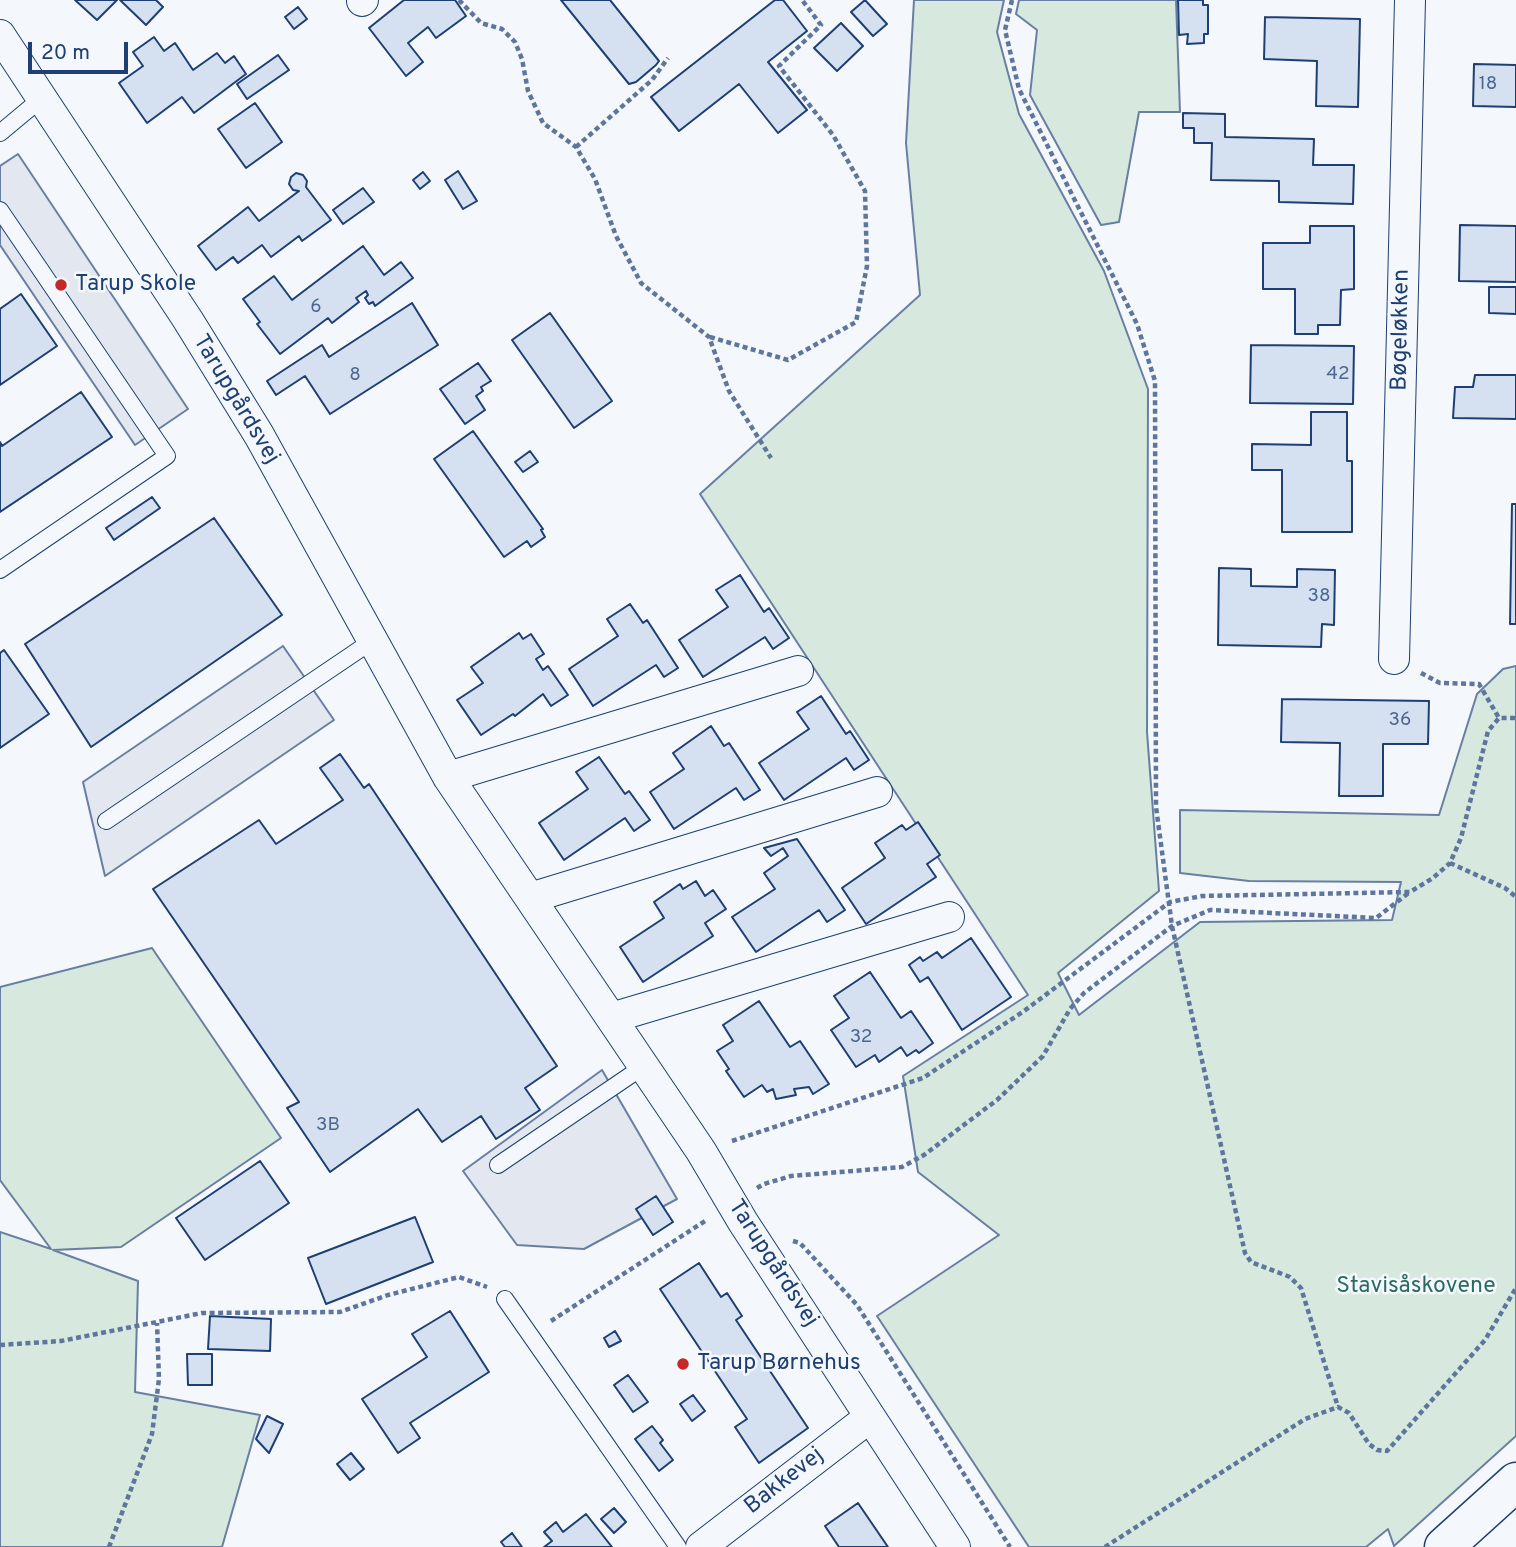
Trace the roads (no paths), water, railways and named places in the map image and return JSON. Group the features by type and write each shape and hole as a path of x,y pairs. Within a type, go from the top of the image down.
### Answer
{"street":[{"name":"Bøgeløkken","path":"1394,660 1410,0"},
{"name":"Tarupgårdsvej","path":"0,36 188,320 259,435 448,777 701,1151 738,1213 955,1547"},
{"path":"448,777 798,671"},
{"path":"530,898 877,792"},
{"path":"611,1018 949,917"},
{"name":"Bakkevej","path":"701,1547 870,1417"},
{"path":"1444,1547 1516,1482"}],"lane":[{"path":"0,133 42,98"},
{"path":"0,209 167,456 0,570"},
{"path":"106,821 372,641"},
{"path":"498,1165 643,1066"},
{"path":"505,1299 678,1547"}],"place":[{"name":"Tarup Skole","path":"61,285"},
{"name":"Tarup Børnehus","path":"683,1364"}],"park label":[{"name":"Stavisåskovene","path":"1416,1287"}]}
